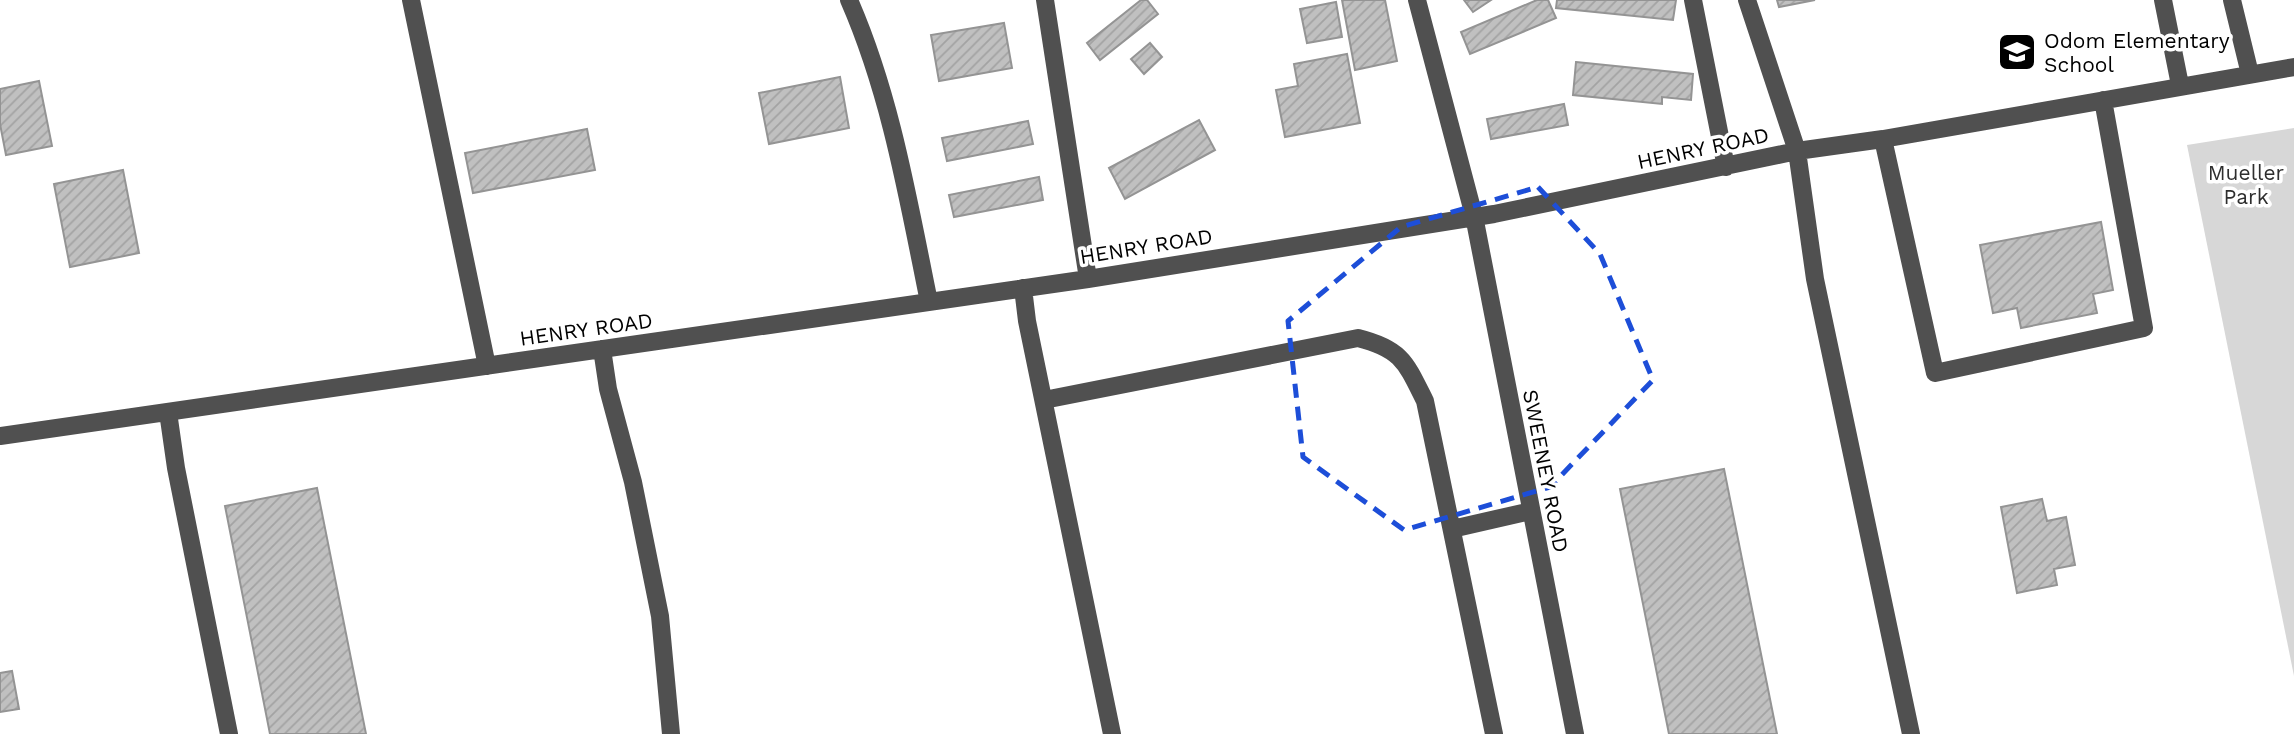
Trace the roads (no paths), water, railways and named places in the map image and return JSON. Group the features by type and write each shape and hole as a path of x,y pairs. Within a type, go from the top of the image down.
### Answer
{"street":[{"path":"411,0 487,366"},
{"path":"849,0 866,37 892,119 929,302"},
{"path":"1045,0 1088,279"},
{"name":"SWEENEY ROAD","path":"1417,0 1474,216 1574,734"},
{"path":"1693,0 1726,167"},
{"path":"1747,0 1797,151 1815,279 1911,734"},
{"path":"2163,0 2180,85"},
{"path":"2232,0 2250,74"},
{"name":"HENRY ROAD","path":"0,436 1088,279 1474,216 1797,151 1883,139 2294,67"},
{"path":"1883,139 1935,373 2144,328 2103,100"},
{"path":"1023,288 1112,734"},
{"path":"1044,400 1358,338 1382,344 1406,363 1424,401 1494,734"},
{"path":"602,349 608,389 633,482 660,616 671,734"},
{"path":"168,412 176,468 229,734"},
{"path":"1452,529 1531,511"}],"place":[{"name":"Odom Elementary School","path":"2017,52"}],"park label":[{"name":"Mueller Park","path":"2246,184"}]}
